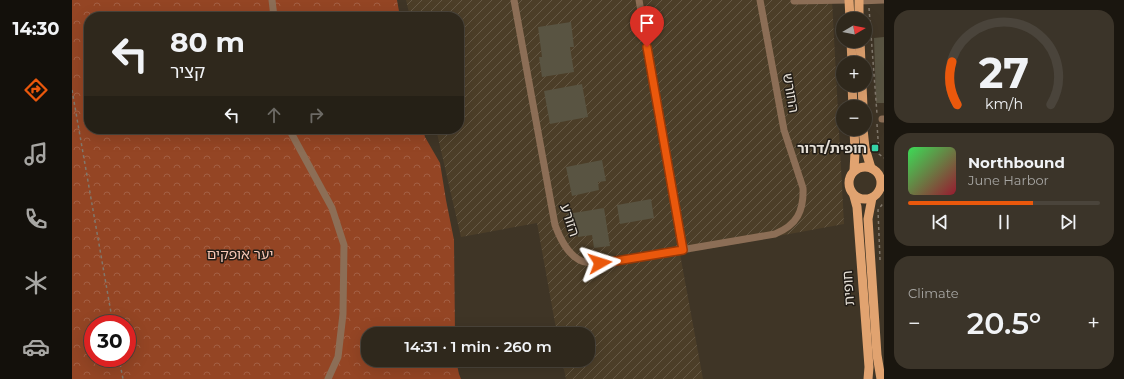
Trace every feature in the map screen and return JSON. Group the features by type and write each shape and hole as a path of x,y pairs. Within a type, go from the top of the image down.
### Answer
{"main road":[{"path":"849,0 850,12"},
{"path":"859,0 859,12"},
{"path":"854,136 854,171"},
{"path":"864,136 865,148 871,168"},
{"path":"862,167 871,168 875,170 880,177 883,185 872,198 863,200 854,196 848,186 850,176 854,171 862,167"},
{"name":"חופית","path":"854,196 857,207 868,379"},
{"name":"חופית","path":"872,198 868,219 877,355 881,379"}],"street":[{"path":"272,0 273,12"},
{"name":"הזורע","path":"514,0 555,225 565,246 581,261 590,263 610,262 775,234 791,225 799,216 803,197 802,188"},
{"path":"639,0 683,250"},
{"name":"החורש","path":"760,0 784,130 802,188"},
{"path":"794,1 849,0"},
{"path":"859,0 884,0"},
{"path":"292,134 332,208 344,245 343,314 338,357 328,379"}],"path":[{"path":"869,1 880,119 879,154 884,158"},
{"path":"72,90 111,315"},
{"path":"880,264 878,210 884,202"},
{"path":"121,367 123,379"}],"shaded area":[{"path":"406,0 832,0 837,100 836,100 836,136 839,136 844,224 680,254 703,379 566,379 563,367 595,367 595,327 556,327 537,223 461,237 437,134 464,134 464,12 409,12"}],"green space":[{"name":"יער אופקים","path":"72,0 397,0 399,12 84,12 84,134 424,134 440,163 454,240 455,327 361,327 361,367 458,367 461,379 72,379"}],"building":[{"path":"571,22 574,47 570,47 574,72 542,77 539,57 542,57 538,27"},
{"path":"884,37 884,103 876,103 874,38"},
{"path":"582,84 588,117 550,124 544,91"},
{"path":"602,160 606,181 598,182 599,190 572,196 566,167"},
{"path":"651,199 654,218 620,224 617,205"},
{"path":"604,208 610,246 594,248 592,235 578,237 577,228 569,229 567,214"}],"place":[{"name":"חופית/דרור","path":"875,148"}],"route":[{"path":"600,263 683,250 647,47"}]}
